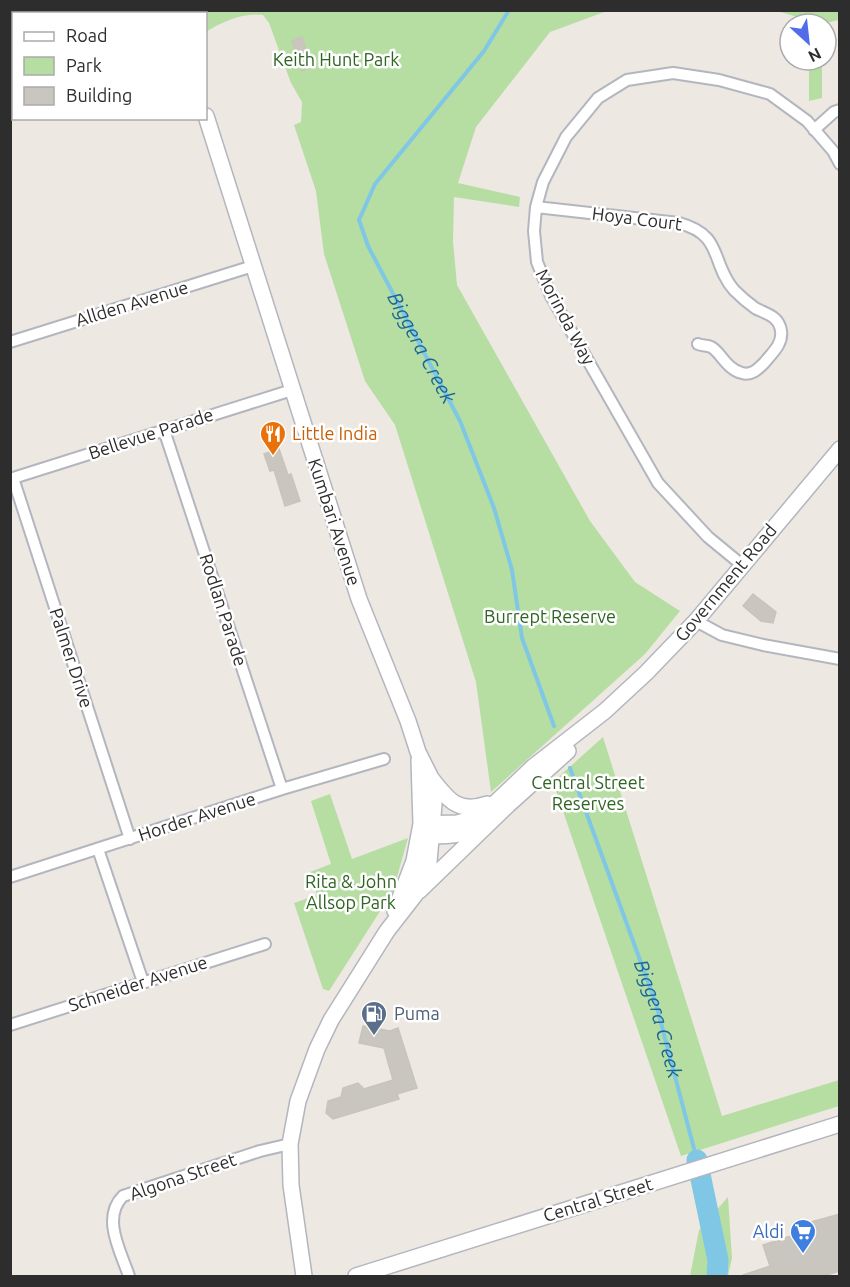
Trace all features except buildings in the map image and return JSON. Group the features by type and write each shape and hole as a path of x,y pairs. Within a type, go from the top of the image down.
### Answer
{"main road":[{"name":"Kumbari Avenue","path":"207,119 359,599 408,721 418,752 431,778 434,804 426,830"},
{"name":"Government Road","path":"426,830 452,836 470,831 579,740 696,621 840,449"},
{"name":"Kumbari Avenue","path":"418,752 426,830"},
{"name":"Government Road","path":"431,778 445,797 458,805 474,809 490,803 505,801"},
{"name":"Government Road","path":"304,1276 291,1185 291,1144 298,1101 317,1049 331,1020 387,931 415,895 505,801"},
{"name":"Government Road","path":"415,895 429,862 426,830"},
{"name":"Government Road","path":"387,931 426,830"},
{"name":"Central Street","path":"356,1276 840,1124"}],"street":[{"name":"Morinda Way","path":"742,565 708,537 658,483 551,296 537,262 534,231 536,207 543,182 566,137 598,98 627,80 673,73 718,80 770,94 807,121 833,151 840,164"},
{"path":"814,130 834,112 840,110"},
{"name":"Hoya Court","path":"536,207 679,222 701,232 711,242 726,278 734,289 754,307 774,316 781,328 781,333 779,345 758,369 748,374 739,373 725,364 712,348 698,345"},
{"name":"Allden Avenue","path":"10,342 253,266"},
{"name":"Bellevue Parade","path":"12,478 292,390"},
{"name":"Rodlan Parade","path":"164,430 282,789"},
{"name":"Palmer Drive","path":"12,478 130,839"},
{"path":"696,621 722,635 840,659"},
{"name":"Horder Avenue","path":"10,877 282,789 384,759"},
{"path":"98,849 142,982"},
{"name":"Schneider Avenue","path":"10,1025 265,944"},
{"name":"Algona Street","path":"129,1276 112,1221 113,1209 123,1196 260,1151 291,1144"}],"green space":[{"name":"Burrept Reserve","path":"607,11 550,32 476,127 458,183 520,197 519,207 454,197 453,241 457,285 590,521 635,582 680,611 645,654 491,792 476,682 395,425 365,381 324,254 316,191 294,125 301,122 302,102 291,83 269,23 263,15 248,15 233,19 207,31 207,12 188,12"},
{"path":"777,11 839,11 839,20 838,12"},
{"path":"809,72 822,72 822,98 809,101"},
{"name":"Central Street Reserves","path":"603,737 722,1116 839,1080 839,1106 681,1156 553,782"},
{"name":"Rita & John Allsop Park","path":"330,794 352,859 408,838 393,891 329,991 323,989 294,903 317,895 310,872 331,864 311,801"},
{"path":"728,1197 732,1258 728,1276 690,1276 699,1230"}],"waterway":[{"name":"Biggera Creek","path":"509,10 484,51 375,184 359,220 368,246 460,421 494,508 512,570 522,638 554,726"},
{"name":"Biggera Creek","path":"570,768 656,1004 697,1160"},
{"name":"Biggera Creek","path":"697,1160 718,1260 717,1276"}],"place":[{"name":"Little India","path":"273,457"},
{"name":"Puma","path":"374,1037"},
{"name":"Aldi","path":"803,1255"}],"park label":[{"name":"Keith Hunt Park","path":"336,60"}]}
